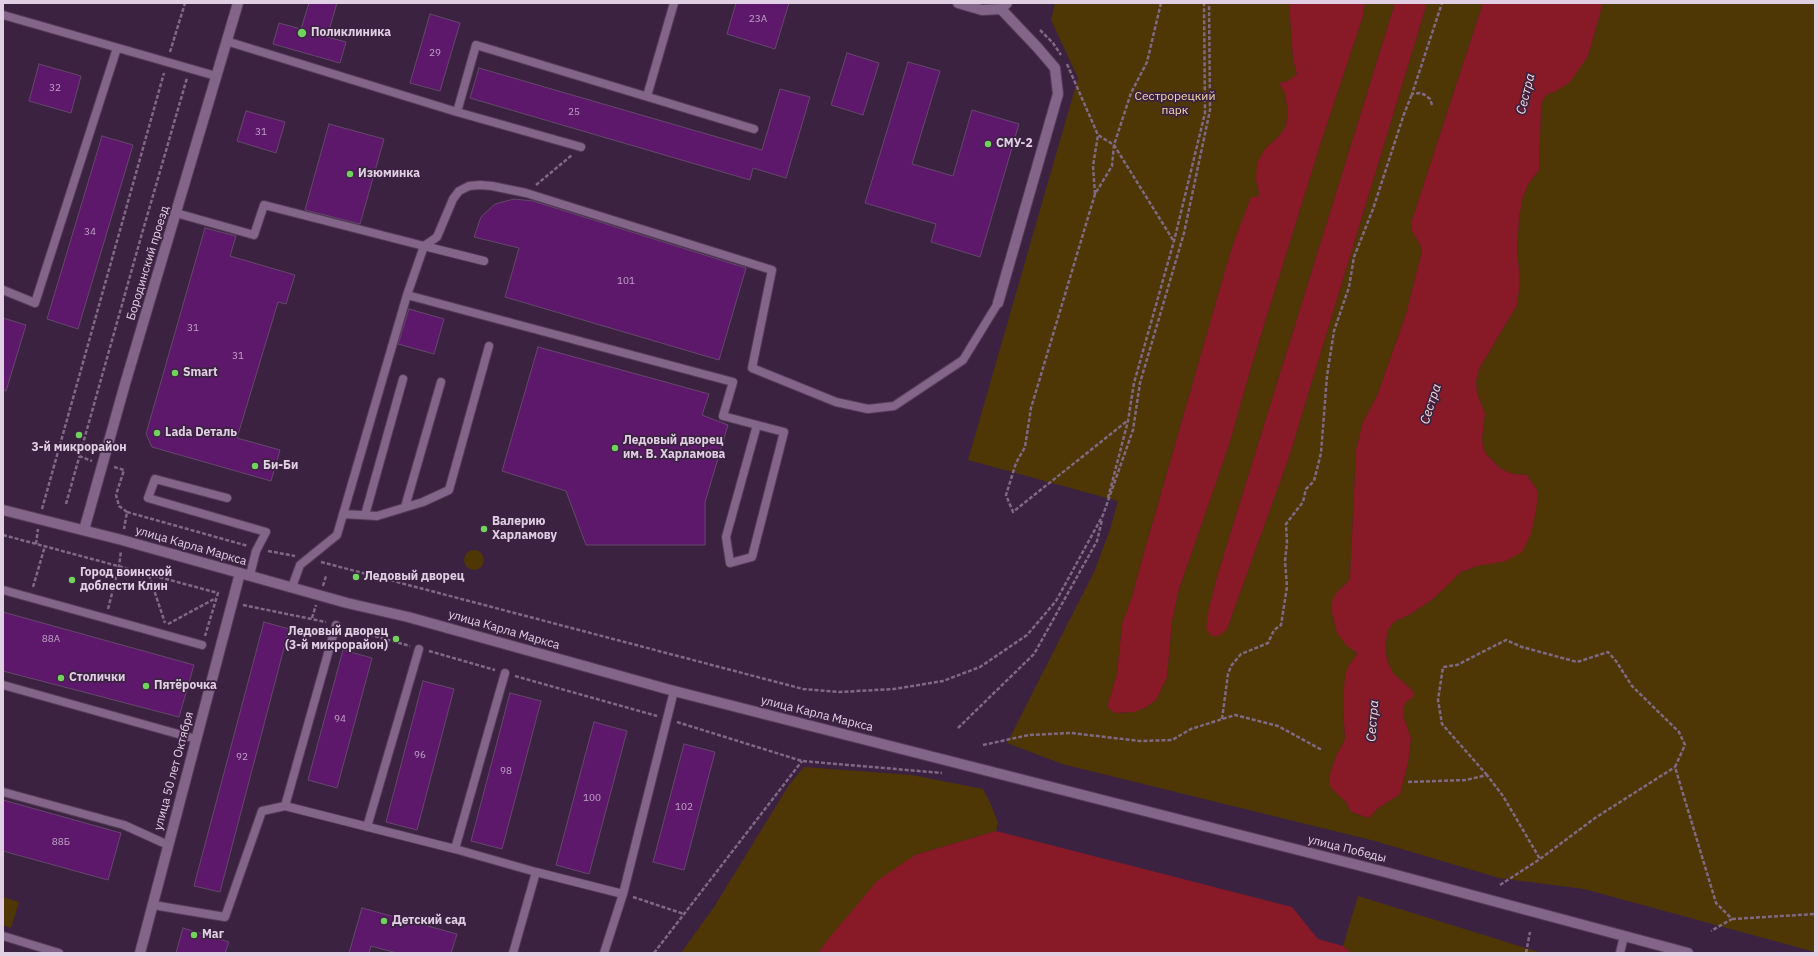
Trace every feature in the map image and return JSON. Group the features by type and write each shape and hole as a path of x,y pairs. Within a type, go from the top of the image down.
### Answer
{"street":[{"name":"Бородинский проезд","path":"84,530 125,384 238,3"},
{"path":"958,3 982,10 1004,6 1055,68 1058,94 998,303"},
{"name":"улица Карла Маркса","path":"3,510 84,530 292,587 347,604 408,617 674,691 998,773"},
{"name":"улица 50 лет Октября","path":"140,953 232,603 245,574"},
{"name":"улица Победы","path":"998,773 1384,872 1688,953"}],"lane":[{"path":"646,96 674,3"},
{"path":"3,15 216,76"},
{"path":"226,41 457,112 580,147"},
{"path":"457,112 476,45 754,129"},
{"path":"3,290 35,303 117,48"},
{"path":"292,587 300,565 337,535 407,295 424,246 437,236 453,199 459,192 469,186 480,185 526,193 772,270 752,368 836,402 868,409 894,406 964,360 998,303"},
{"path":"176,213 254,235 264,205 484,261"},
{"path":"407,295 733,382 723,416 784,432 752,557 730,563 726,537 757,425"},
{"path":"343,514 377,516 423,502 448,490 489,346"},
{"path":"365,515 403,380"},
{"path":"405,508 441,382"},
{"path":"227,498 155,480 148,498 266,532 245,574"},
{"path":"3,590 202,645"},
{"path":"285,806 336,625"},
{"path":"367,827 419,648"},
{"path":"455,849 505,673"},
{"path":"3,685 196,739"},
{"path":"604,953 623,894 674,691"},
{"path":"3,792 124,825 168,845"},
{"path":"152,904 225,917 262,811 285,806 455,849 536,872 623,894"},
{"path":"513,953 536,872"},
{"path":"3,936 59,953"},
{"path":"1620,953 1624,936"}],"path":[{"path":"43,499 185,3"},
{"path":"1128,421 1013,512 1006,495 1016,463 1025,447 1031,408 1095,194 1112,166 1114,145 1132,93 1147,62 1161,3"},
{"path":"958,728 1034,654 1097,541 1128,421 1134,382 1174,241 1205,113 1204,3"},
{"path":"127,512 258,549 351,569 803,689 839,692 894,689 943,680 980,667 1027,635 1056,601 1103,515 1133,430 1140,382 1184,233 1210,110 1209,3"},
{"path":"1222,719 1228,674 1231,666 1241,654 1268,643 1274,630 1281,625 1287,587 1284,561 1287,543 1286,524 1303,502 1306,489 1314,481 1320,453 1327,376 1334,331 1349,287 1354,257 1374,208 1442,3"},
{"path":"66,504 140,237 190,69"},
{"path":"1412,94 1425,94 1430,99 1432,105"},
{"path":"1095,194 1093,166 1098,135 1114,145 1174,241"},
{"path":"526,193 580,147"},
{"path":"3,535 218,593 202,645"},
{"path":"30,598 45,546"},
{"path":"105,618 119,566"},
{"path":"149,574 165,626 216,598"},
{"path":"232,603 312,618 666,719 802,761 944,773"},
{"path":"1500,885 1540,859 1595,818 1675,767 1685,744 1679,732 1632,686 1616,661 1608,652 1577,662 1522,647 1506,640 1457,665 1443,666 1438,700 1442,724 1487,775 1503,796 1540,859"},
{"path":"983,746 1029,735 1071,733 1140,741 1172,740 1191,729 1235,715 1278,726 1322,750"},
{"path":"654,953 802,761"},
{"path":"1675,767 1716,903 1732,919"},
{"path":"1408,782 1466,780 1487,775"},
{"path":"623,894 684,914"},
{"path":"1711,931 1732,919 1815,914"},
{"path":"1526,953 1530,932"}],"green space":[{"name":"Сестрорецкий парк","path":"1055,3 1289,3 1293,59 1297,75 1288,81 1279,83 1285,93 1288,112 1286,127 1265,149 1256,180 1259,192 1258,197 1251,198 1231,250 1132,597 1122,624 1117,674 1108,704 1109,709 1115,713 1124,713 1145,708 1156,700 1167,677 1172,621 1179,589 1229,445 1252,364 1321,142 1363,16 1365,3 1395,3 1219,570 1209,608 1227,629 1289,457 1427,3 1483,3 1411,223 1412,231 1420,244 1422,251 1406,314 1377,396 1363,422 1356,450 1350,578 1338,591 1331,608 1337,633 1357,654 1348,667 1343,705 1345,739 1336,756 1329,777 1333,790 1346,802 1351,812 1369,818 1377,809 1400,794 1408,763 1411,738 1403,716 1403,709 1406,702 1413,696 1414,692 1393,673 1387,660 1385,646 1388,630 1395,621 1409,615 1433,599 1461,572 1477,566 1531,534 1538,492 1527,475 1513,474 1501,469 1486,454 1482,439 1485,414 1477,393 1476,381 1479,369 1517,305 1520,281 1517,250 1519,218 1522,200 1528,184 1539,170 1541,105 1544,98 1549,93 1555,92 1588,56 1603,3 1815,3 1815,952 1584,889 1499,878 1375,841 1062,764 1007,743 1094,572 1110,530 1118,501 968,460 1078,78 1051,20"},
{"path":"474,550 481,553 484,560 481,567 474,570 467,567 464,560 467,553"},
{"path":"804,767 912,775 983,789 998,823 996,831 915,855 830,937 818,953 681,953 714,907 789,785"},
{"path":"1358,896 1542,953 1352,953 1343,946"},
{"path":"3,897 19,902 11,928 3,925"}],"water":[{"path":"1289,3 1365,3 1363,16 1321,142 1252,364 1229,445 1179,589 1172,621 1167,677 1156,700 1145,708 1134,712 1115,713 1109,709 1108,704 1117,674 1122,624 1132,597 1231,250 1251,197 1258,197 1259,192 1256,180 1257,163 1265,149 1280,135 1286,126 1288,112 1285,93 1279,83 1288,81 1297,74 1293,59"},
{"path":"1395,3 1427,3 1289,457 1227,629 1219,636 1211,636 1206,628 1209,608 1219,570"},
{"name":"Сестра","path":"1483,3 1603,3 1588,56 1570,82 1555,92 1549,93 1544,98 1541,105 1539,170 1528,184 1522,200 1519,218 1517,250 1520,281 1517,305 1479,369 1476,381 1477,393 1485,414 1482,439 1486,454 1501,469 1513,474 1527,475 1538,492 1536,510 1531,534 1522,552 1506,561 1477,566 1461,572 1433,599 1409,615 1395,621 1388,630 1385,646 1387,660 1393,673 1414,692 1414,696 1406,702 1403,709 1403,716 1411,738 1408,763 1400,794 1377,809 1369,818 1351,812 1346,802 1333,790 1330,785 1329,777 1336,756 1345,739 1343,705 1345,676 1348,667 1357,654 1347,646 1337,633 1331,608 1333,598 1350,578 1356,450 1363,422 1377,396 1406,314 1422,251 1420,244 1412,231 1411,223"},
{"path":"996,831 1292,907 1318,939 1343,946 1352,953 818,953 878,880 915,855"}],"building":[{"name":"Поликлиника","path":"309,3 337,3 327,37 346,42 340,63 273,44 279,23 301,29"},
{"path":"736,3 789,3 775,49 727,34"},
{"path":"430,14 460,23 440,91 410,83"},
{"path":"847,53 879,63 863,115 831,105"},
{"name":"СМУ-2","path":"908,62 940,71 912,164 953,176 972,110 1019,124 980,257 931,242 936,224 865,203"},
{"path":"39,64 81,76 71,113 29,101"},
{"path":"479,68 762,150 780,89 810,97 786,178 753,168 750,180 470,98"},
{"path":"246,111 285,122 276,153 237,141"},
{"path":"329,124 384,139 360,224 305,210"},
{"path":"102,136 133,145 78,329 47,319"},
{"path":"514,199 533,201 746,268 719,360 505,297 519,248 474,237 481,217 495,204"},
{"path":"205,228 236,236 230,256 295,275 286,304 278,302 237,438 280,450 271,481 152,447 146,434"},
{"path":"409,309 444,319 434,354 398,344"},
{"path":"3,318 26,325 6,391 3,390"},
{"name":"Ледовый дворец им. В. Харламова","path":"538,347 709,394 702,415 728,425 705,502 705,545 586,545 566,491 502,471"},
{"path":"3,612 194,665 179,717 3,671"},
{"path":"264,622 289,629 220,892 194,886"},
{"path":"343,650 372,658 337,788 308,780"},
{"path":"423,681 454,689 417,830 386,822"},
{"path":"510,693 541,701 502,849 471,841"},
{"path":"594,722 627,731 589,874 556,865"},
{"path":"684,744 715,752 684,870 653,862"},
{"path":"3,800 121,833 108,880 3,851"},
{"name":"Детский сад","path":"362,908 457,934 451,953 397,953 371,946 369,953 349,953"},
{"name":"Маг","path":"183,928 229,942 225,953 176,953"}],"place":[{"name":"Поликлиника","path":"302,33"},
{"name":"СМУ-2","path":"988,144"},
{"name":"Изюминка","path":"350,174"},
{"name":"Smart","path":"175,373"},
{"name":"Lada Dеталь","path":"157,433"},
{"name":"3-й микрорайон","path":"79,435"},
{"name":"Ледовый дворец им. В. Харламова","path":"615,448"},
{"name":"Би-Би","path":"255,466"},
{"name":"Валерию Харламову","path":"484,529"},
{"name":"Ледовый дворец","path":"356,577"},
{"name":"Город воинской доблести Клин","path":"72,580"},
{"name":"Ледовый дворец (3-й микрорайон)","path":"396,639"},
{"name":"Столички","path":"61,678"},
{"name":"Пятёрочка","path":"146,686"},
{"name":"Детский сад","path":"384,921"},
{"name":"Маг","path":"194,935"}]}
